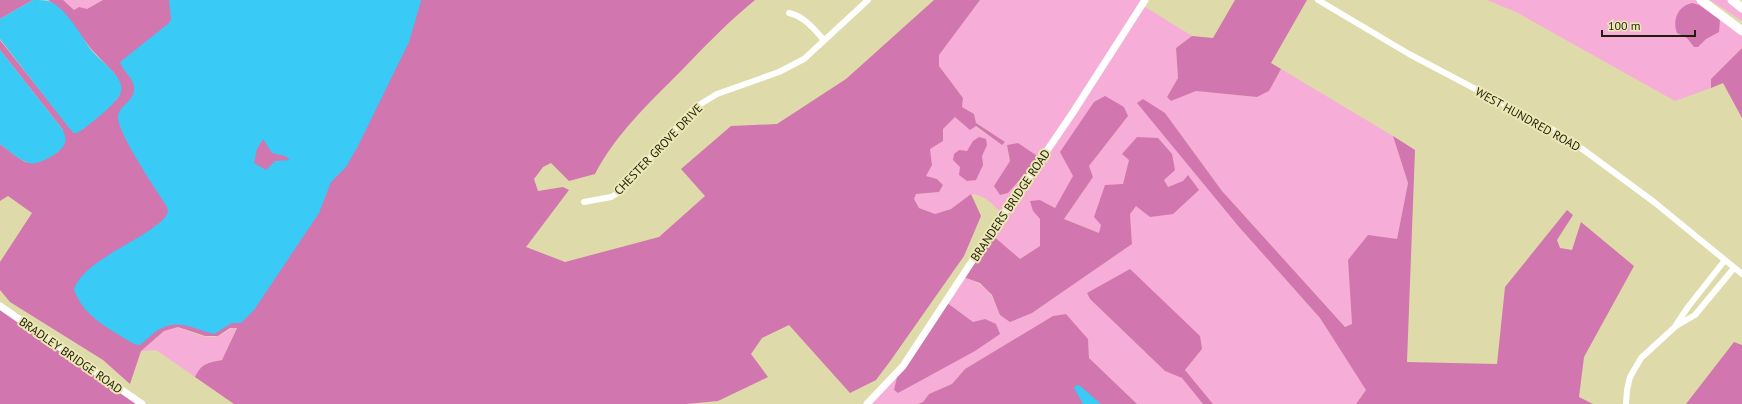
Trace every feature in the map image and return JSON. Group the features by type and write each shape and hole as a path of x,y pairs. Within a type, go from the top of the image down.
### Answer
{"main road":[{"path":"1701,0 1742,31"},
{"path":"1732,0 1742,8"}],"street":[{"name":"CHESTER GROVE DRIVE","path":"584,202 611,198 620,192 686,116 705,100 790,67 804,59 868,0"},
{"name":"BRANDERS BRIDGE ROAD","path":"867,404 903,366 990,234 1072,114 1145,0"},
{"name":"WEST HUNDRED ROAD","path":"1318,0 1409,54 1542,124 1581,148 1654,202 1742,274"},
{"path":"789,13 798,15 806,20 824,40"},
{"path":"1676,326 1688,307 1725,260"},
{"path":"1626,404 1627,390 1636,366 1642,358 1676,326 1695,315 1734,268"},
{"name":"BRADLEY BRIDGE ROAD","path":"0,306 142,404"}],"shaded area":[{"path":"0,0 33,0 0,19"},
{"path":"48,0 63,0 74,10 79,7 87,9 103,0 755,0 716,35 633,120 612,146 595,174 569,181 551,163 543,167 534,179 538,191 563,187 569,190 526,247 565,262 659,237 705,196 681,169 731,126 777,124 846,79 934,0 980,0 939,55 939,66 963,98 962,107 974,114 976,123 1005,142 1002,145 976,126 970,130 955,117 943,129 943,141 930,149 932,165 926,176 937,179 943,185 939,192 916,194 914,199 919,208 935,214 951,209 971,194 981,216 964,256 891,360 876,380 850,393 789,325 762,338 751,354 768,377 718,401 686,404 234,404 195,377 200,369 206,364 222,360 237,328 230,328 218,336 205,336 178,327 164,331 141,351 130,384 103,360 10,302 0,290 0,262 32,213 8,196 0,201 0,144 23,160 34,163 59,151 63,130 0,50 0,40 74,133 83,129 118,98 115,74 92,50 61,10"},
{"path":"63,0 103,0 87,9 73,11"},
{"path":"980,0 1141,0 1113,46 1039,157 1018,143 1007,145 1010,161 995,187 1000,195 1008,193 1024,175 1028,174 1001,213 988,200 971,194 951,209 935,214 919,208 914,199 916,194 939,192 943,185 937,179 926,176 932,165 930,149 943,141 943,129 955,116 970,129 975,126 1002,145 1004,142 976,123 974,114 962,107 963,98 939,66 939,55"},
{"path":"1235,0 1307,0 1271,63 1281,69 1269,91 1257,97 1196,91 1171,101 1167,97 1178,78 1176,48 1192,36 1213,38"},
{"path":"1487,0 1699,0 1742,31 1742,48 1711,79 1711,88 1675,101 1516,12"},
{"path":"1710,0 1728,0 1742,11 1742,21"},
{"path":"1692,3 1699,5 1720,20 1719,32 1706,39 1698,47 1694,47 1687,38 1677,33 1675,23 1677,14 1680,10"},
{"path":"1142,5 1192,36 1176,48 1178,78 1167,97 1171,101 1196,91 1257,97 1269,91 1281,69 1393,136 1408,183 1397,239 1348,260 1352,324 1345,327 1222,191 1165,113 1138,103 1239,227 1320,318 1366,390 1356,404 1213,404 1185,370 1202,349 1087,294 1090,299 1165,371 1182,378 1203,404 1137,404 1089,358 1088,339 1066,314 1053,316 965,369 952,384 929,394 923,402 918,404 867,404 898,373 894,390 898,393 985,319 973,322 946,302 963,277 978,283 987,290 994,300 1000,315 1032,313 1132,244 1130,213 1136,205 1183,181 1168,187 1164,180 1129,160 1123,184 1099,233 1064,219 1093,177 1089,166 1128,116 1074,176 1055,208 1040,200 1033,211 1040,219 1040,246 1020,259 991,234"},
{"path":"1742,48 1742,118 1723,83 1711,88 1711,79"},
{"path":"1105,96 1124,107 1128,116 1089,166 1093,177 1064,219 1099,233 1101,225 1094,217 1105,185 1123,184 1129,160 1122,154 1137,137 1158,138 1172,154 1175,170 1164,180 1168,187 1183,181 1188,175 1199,190 1173,214 1150,217 1136,206 1130,214 1132,244 1032,313 1010,322 1000,315 992,295 980,283 963,277 991,234 1020,259 1040,246 1040,219 1033,211 1030,201 1040,200 1055,208 1073,176 1060,152 1094,102"},
{"path":"1143,99 1165,113 1222,191 1345,327 1352,324 1348,260 1368,235 1397,239 1408,183 1393,136 1415,150 1407,362 1497,364 1505,287 1567,210 1573,215 1557,240 1560,248 1572,250 1581,222 1634,266 1584,357 1579,397 1593,404 1356,404 1366,390 1320,318 1239,227 1137,103"},
{"path":"979,137 986,139 987,145 982,156 983,165 976,180 967,181 959,175 960,167 953,160 954,154 959,150 967,151 973,141"},
{"path":"1018,143 1039,157 1028,174 1024,175 1008,193 1000,195 994,186 1010,161 1007,145"},
{"path":"1130,269 1200,336 1202,349 1185,370 1213,404 1203,404 1182,378 1165,371 1090,299 1087,293"},
{"path":"946,302 973,322 985,319 996,324 1000,334 975,351 898,393 894,390 898,373"},
{"path":"0,308 138,404 0,404"},
{"path":"1066,314 1088,339 1089,358 1137,404 918,404 923,402 929,394 952,384 965,369 1053,316"},
{"path":"178,327 208,337 213,337 221,335 237,327 222,360 206,364 200,369 195,377 156,350 141,351 164,331"},
{"path":"1734,342 1742,345 1742,404 1686,404"}],"water":[{"path":"33,0 45,0 51,2 63,11 74,24 92,51 114,72 120,83 121,92 115,102 95,120 77,133 74,133 69,128 0,39 0,19"},
{"path":"169,0 421,0 409,42 357,148 346,167 331,182 319,213 254,310 241,323 232,323 214,334 187,326 167,326 157,331 140,345 134,344 107,328 90,315 78,299 74,289 79,280 97,262 154,227 168,213 166,205 130,147 119,124 118,117 121,109 131,98 134,89 132,80 122,68 120,62 169,23 171,19","holes":["263,139 272,153 285,156 290,160 275,161 266,170 254,163 257,149"]},
{"path":"0,50 63,130 66,140 62,148 58,152 38,163 29,163 21,160 0,144"},
{"path":"1079,385 1101,404 1083,404 1074,388 1075,386"}]}
